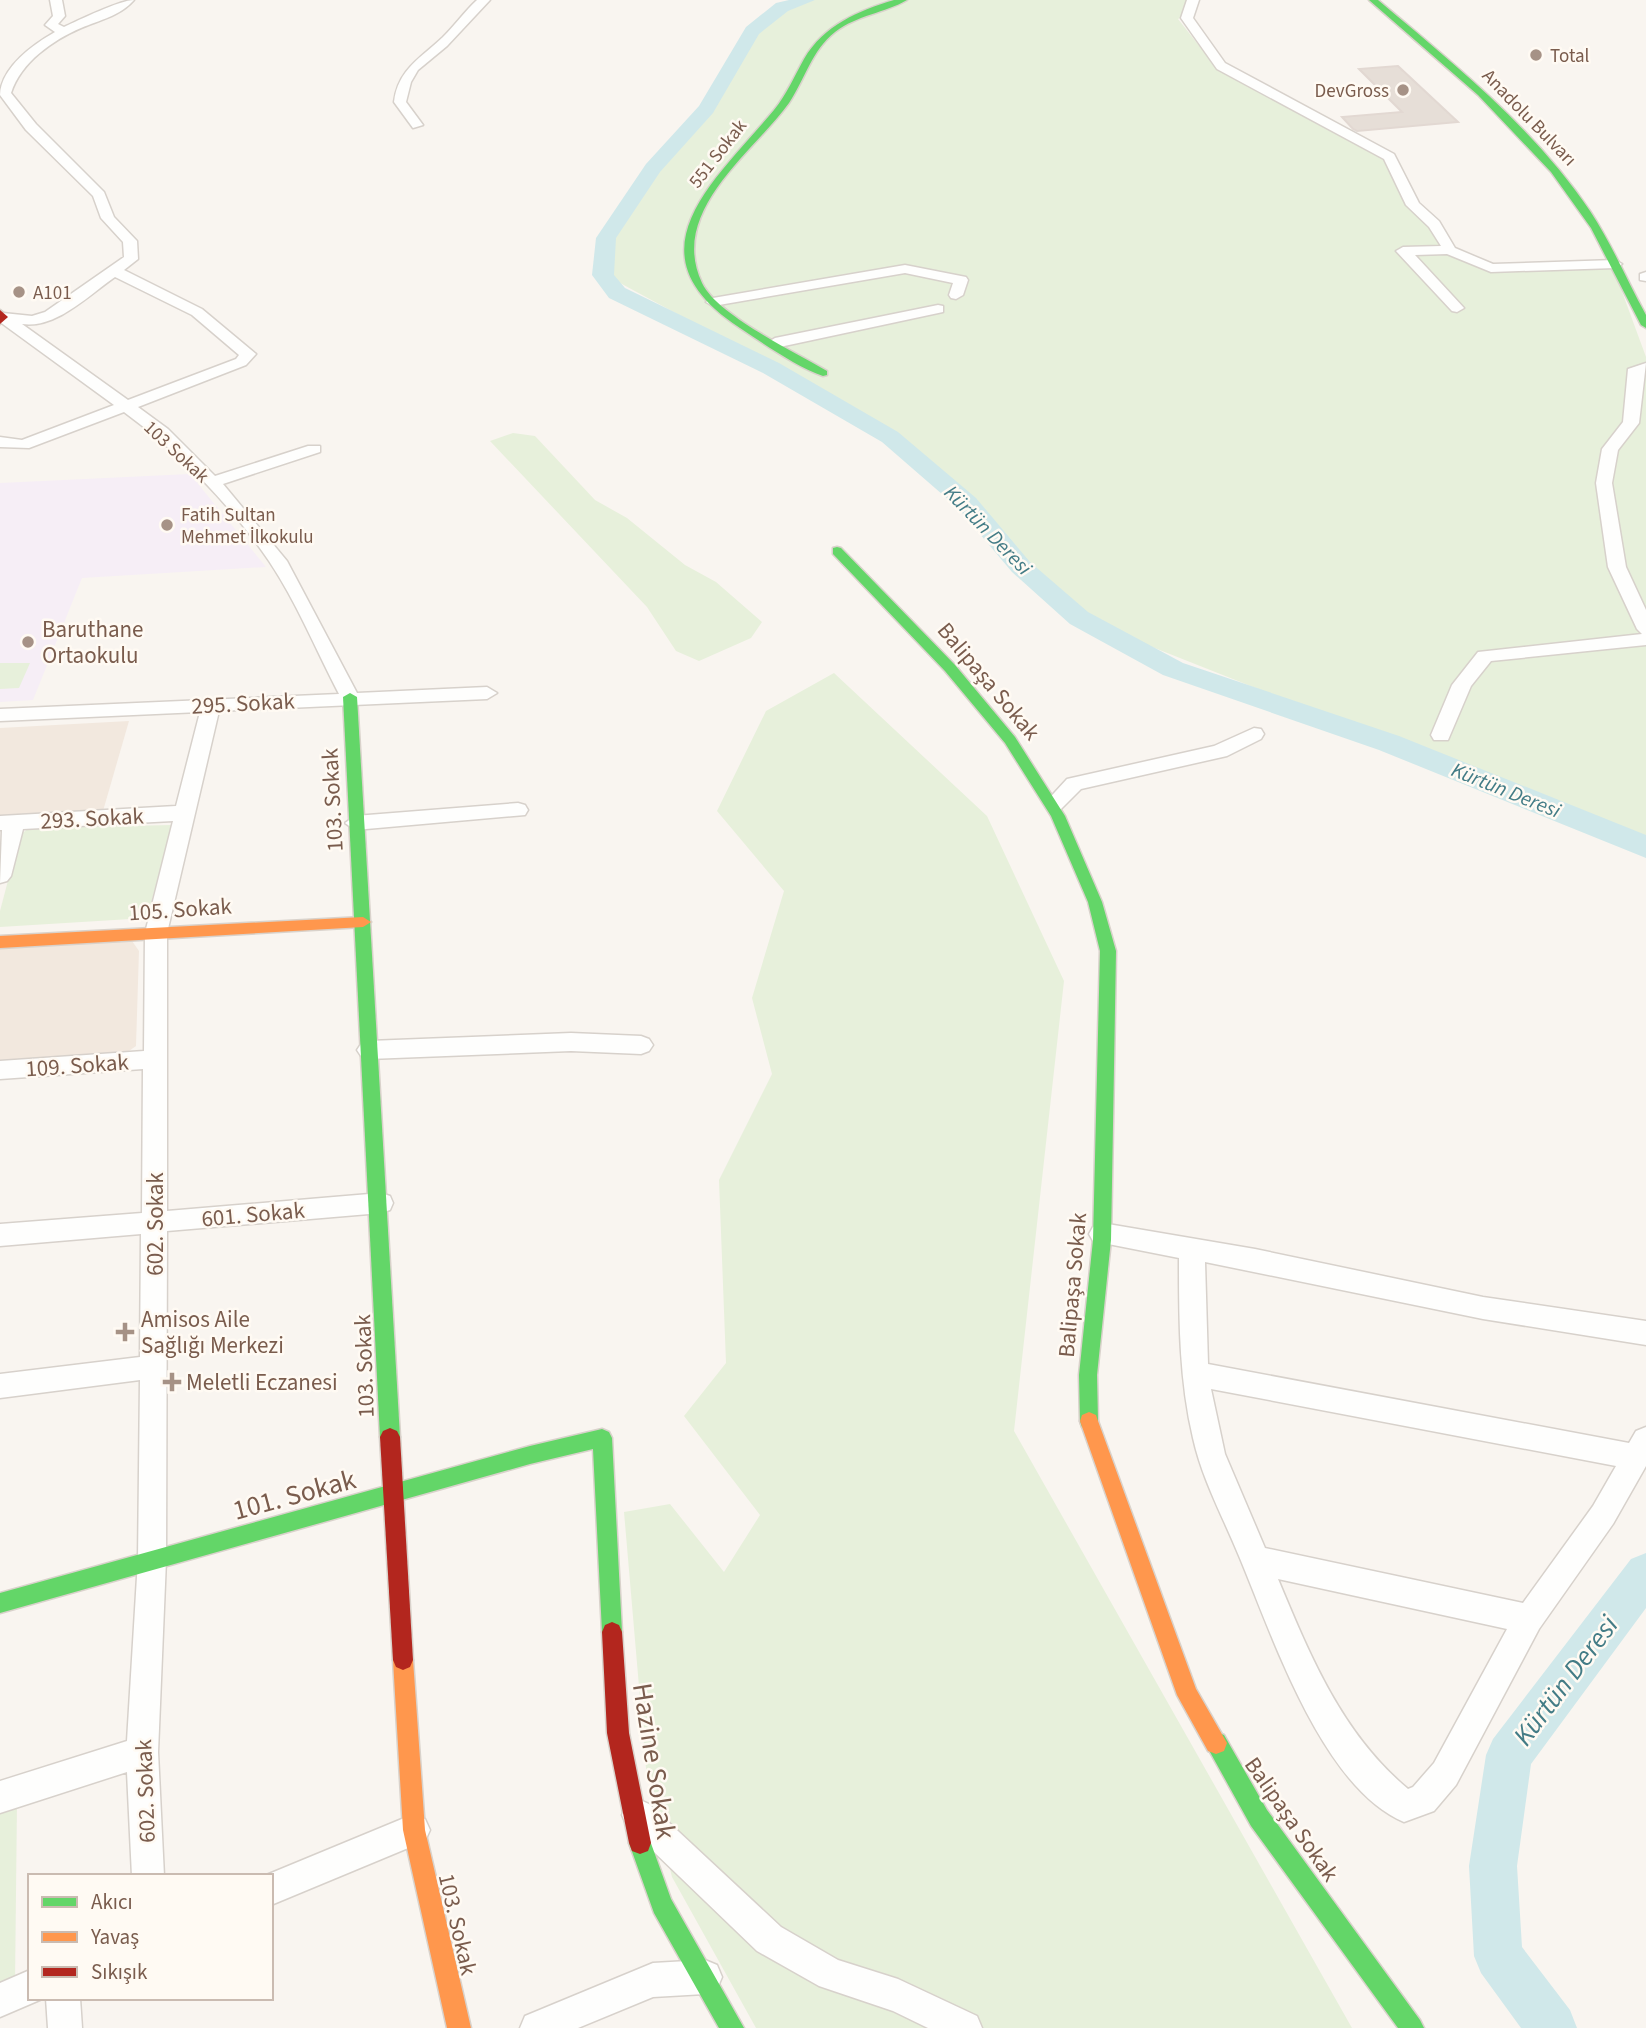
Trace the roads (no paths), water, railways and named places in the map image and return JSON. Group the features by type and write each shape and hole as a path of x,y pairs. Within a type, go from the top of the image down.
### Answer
{"main road":[{"name":"551 Sokak","path":"823,373 713,302 698,285 689,260 692,223 715,184 786,102 823,38 862,13 903,0"},
{"name":"Anadolu Bulvarı","path":"1373,0 1452,67 1538,149 1578,200 1646,325"},
{"name":"Anadolu Bulvarı","path":"1446,40 1558,151 1608,216"},
{"name":"Balipaşa Sokak","path":"837,551 867,576 986,706 1054,804 1098,905 1108,951 1102,1234 1089,1351 1086,1394 1089,1420 1163,1619 1188,1695 1259,1818 1412,2028"},
{"name":"103. Sokak","path":"350,697 355,823 381,1203 392,1494 414,1830 459,2028"},
{"name":"105. Sokak","path":"0,942 363,922"},
{"name":"101. Sokak","path":"0,1603 602,1438"},
{"name":"Hazine Sokak","path":"602,1438 618,1733 643,1859 662,1905 732,2028"}],"street":[{"path":"56,0 59,16 51,25 64,32"},
{"path":"1,317 33,321 50,315 131,259 131,241 121,228 108,218 99,195 31,127 5,93 12,76 64,32 116,9 128,0"},
{"path":"417,125 400,102 401,84 416,64 444,42 464,16 484,0"},
{"path":"1193,0 1187,18 1203,45 1221,66 1389,157 1413,205 1434,225 1449,250"},
{"path":"1457,308 1404,251 1449,250 1491,268 1615,264"},
{"path":"713,302 905,269 961,280 956,295"},
{"path":"0,442 23,446 241,362 248,354 197,312 115,271"},
{"path":"775,343 938,309"},
{"name":"103 Sokak","path":"1,317 162,432 212,482 278,561 350,697"},
{"path":"1646,368 1636,369 1631,423 1610,449 1604,483 1617,567 1646,629"},
{"path":"212,482 314,449"},
{"path":"1441,735 1462,685 1486,656 1646,639"},
{"name":"295. Sokak","path":"0,715 350,697 487,693"},
{"name":"602. Sokak","path":"148,1874 142,1752 152,1560 152,1367 156,1222 153,1059 156,933 211,705"},
{"path":"1054,804 1074,784 1085,780 1220,751 1254,734"},
{"path":"355,823 518,810"},
{"name":"293. Sokak","path":"8,823 183,813"},
{"path":"0,876 8,823"},
{"path":"369,1050 572,1042 641,1045"},
{"name":"109. Sokak","path":"0,1070 153,1059"},
{"name":"601. Sokak","path":"0,1236 381,1203"},
{"path":"1102,1234 1192,1249 1483,1308 1646,1333"},
{"path":"1192,1249 1196,1374 1207,1441 1301,1671 1345,1745 1387,1794 1404,1807 1423,1800 1445,1774 1482,1701 1529,1619 1603,1515 1641,1449 1196,1374"},
{"path":"0,1386 152,1367"},
{"path":"1256,1560 1529,1619"},
{"path":"0,1797 142,1752"},
{"path":"632,1809 769,1938 831,1974 898,1996 965,2028"},
{"path":"273,1888 414,1830"},
{"path":"537,2028 653,1980 705,1977"},
{"path":"0,2000 28,1988"},
{"path":"62,2000 65,2028"}],"waterway":[{"name":"Kürtün Deresi","path":"807,0 782,7 752,31 707,109 653,168 606,238 603,275 617,293 771,368 890,437 967,503 1021,567 1079,618 1173,669 1389,743 1646,847"},
{"name":"Kürtün Deresi","path":"1552,2028 1498,1956 1493,1866 1509,1755 1646,1573"}],"place":[{"name":"Total","path":"1536,55"},
{"name":"DevGross","path":"1403,90"},
{"name":"A101","path":"19,292"},
{"name":"Fatih Sultan Mehmet İlkokulu","path":"167,525"},
{"name":"Baruthane Ortaokulu","path":"28,642"},
{"name":"Amisos Aile Sağlığı Merkezi","path":"125,1332"},
{"name":"Meletli Eczanesi","path":"172,1382"}]}
